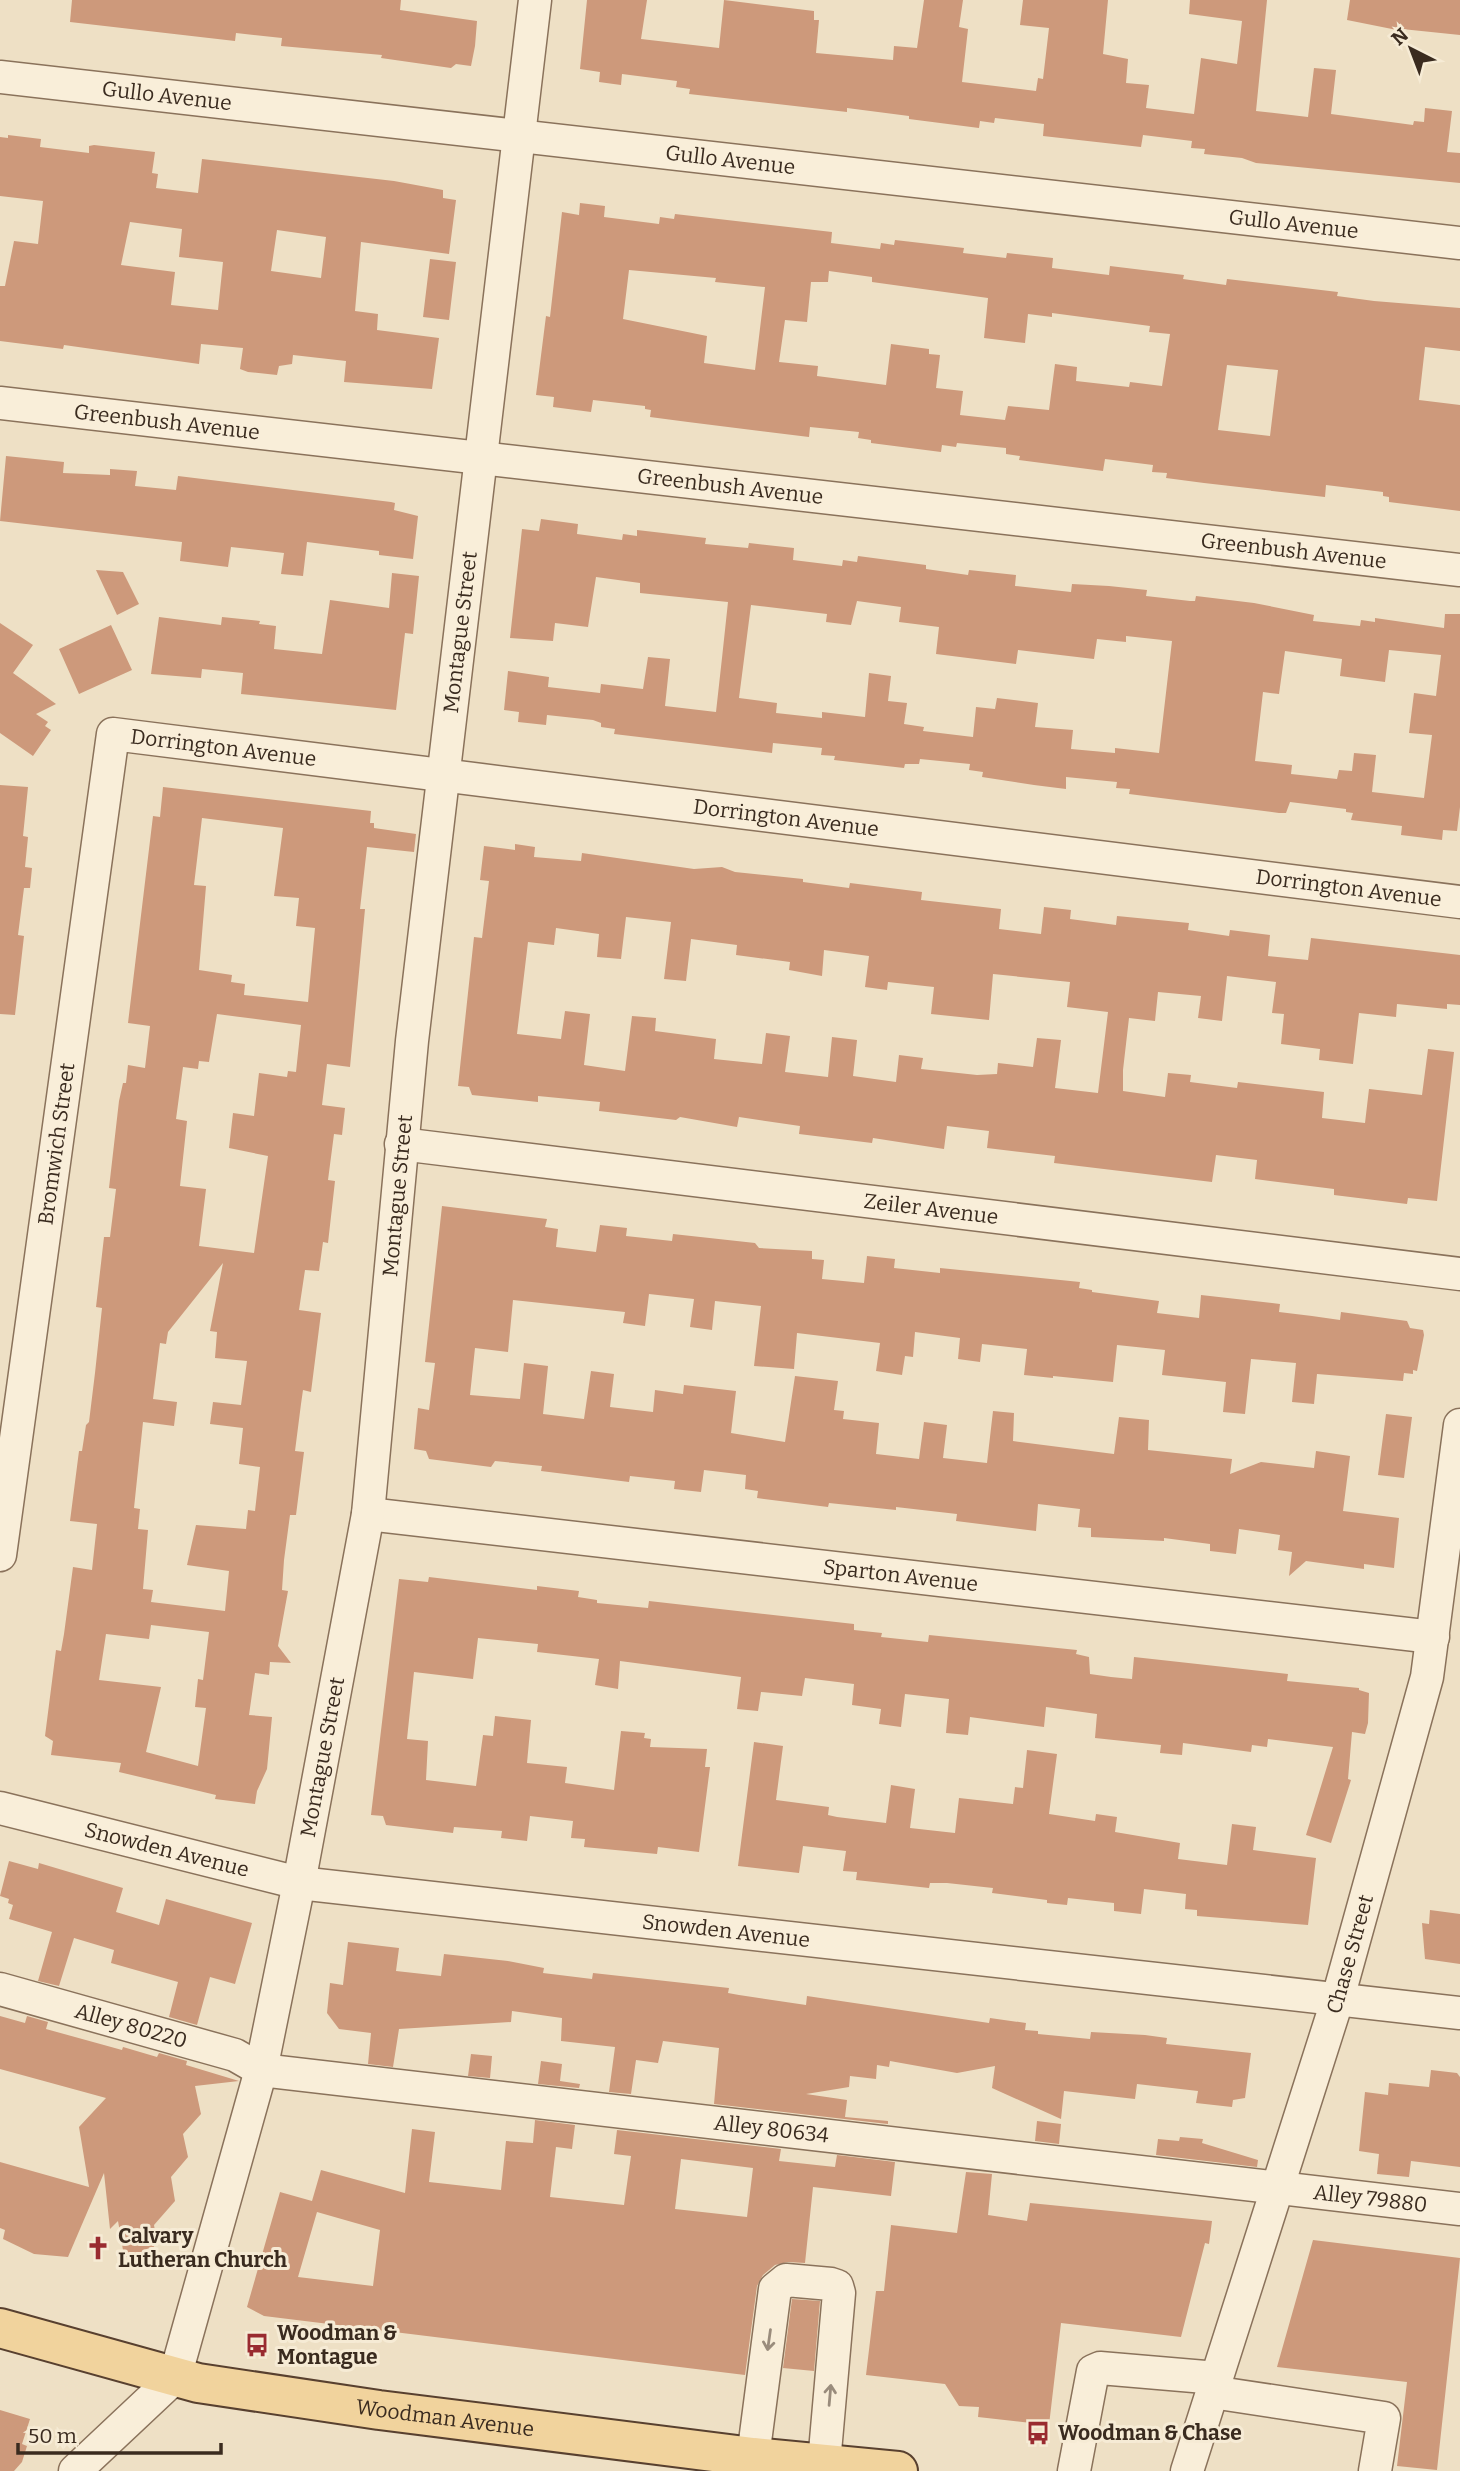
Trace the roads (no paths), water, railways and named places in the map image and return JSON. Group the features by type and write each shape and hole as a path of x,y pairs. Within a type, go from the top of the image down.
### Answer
{"main road":[{"name":"Woodman Avenue","path":"0,2328 198,2383 757,2462 824,2463 898,2471"}],"street":[{"name":"Montague Street","path":"175,2376 261,2070 368,1514 401,1144 479,455 535,0"},
{"name":"Gullo Avenue","path":"0,76 1460,243"},
{"name":"Greenbush Avenue","path":"0,403 479,455 1460,570"},
{"name":"Dorrington Avenue","path":"113,734 1460,902"},
{"name":"Bromwich Street","path":"0,1555 113,734"},
{"name":"Zeiler Avenue","path":"401,1144 1460,1274"},
{"name":"Chase Street","path":"1188,2471 1338,1998 1427,1677 1460,1425"},
{"name":"Sparton Avenue","path":"368,1514 1433,1637"},
{"name":"Snowden Avenue","path":"0,1808 299,1883 1460,2013"},
{"name":"Alley 80220","path":"0,1989 235,2055 261,2070"},
{"name":"Alley 80634","path":"261,2070 1280,2186"},
{"name":"Alley 79880","path":"1280,2186 1460,2209"},
{"path":"757,2462 775,2289 786,2280 831,2284 837,2286 839,2293 824,2463"},
{"path":"1074,2471 1093,2371 1100,2368 1214,2385 1384,2418 1375,2471"},
{"path":"75,2471 175,2376"}],"place":[{"name":"Calvary Lutheran Church","path":"98,2248"},
{"name":"Woodman & Montague","path":"257,2345"},
{"name":"Woodman & Chase","path":"1038,2433"}]}
